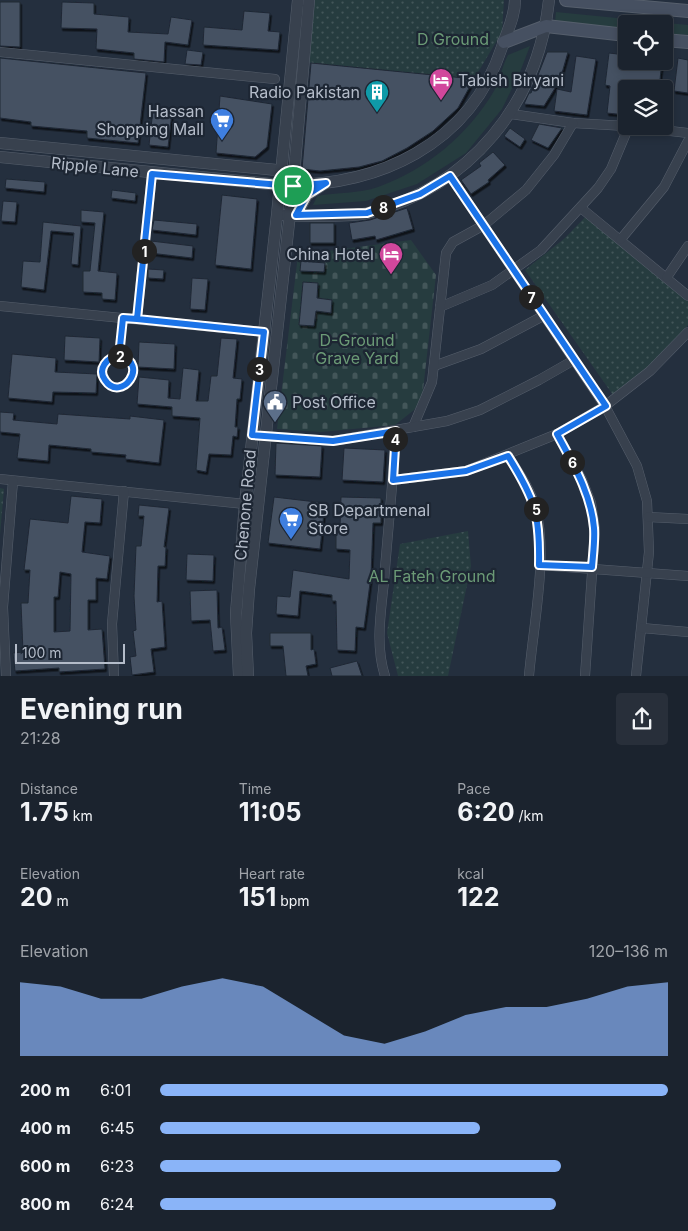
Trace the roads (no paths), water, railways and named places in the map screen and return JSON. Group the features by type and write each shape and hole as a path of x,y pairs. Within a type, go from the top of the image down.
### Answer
{"main road":[{"path":"566,0 688,11"},
{"path":"504,42 546,26 618,34"},
{"path":"673,41 688,42"}],"street":[{"name":"Chenone Road","path":"239,676 236,613 245,504 277,215 298,0"},
{"name":"Chenone Road","path":"248,676 246,633 249,589 265,436 293,215 293,172 309,0"},
{"name":"Ripple Lane","path":"0,157 152,174 293,186 362,177 412,158 447,133 475,103 495,68 515,11 515,0"},
{"path":"277,215 367,213 420,194 450,176 490,140 511,114 534,62 546,26 549,0"},
{"path":"0,52 275,79"},
{"path":"511,114 618,125"},
{"path":"413,427 427,397 434,366 446,253 454,242 484,225 526,190 554,155 573,122"},
{"path":"673,131 688,133"},
{"path":"440,307 479,292 514,271 541,250 581,208 611,169 624,135"},
{"path":"621,239 664,187 688,141"},
{"name":"Ripple Lane","path":"0,143 293,172"},
{"path":"137,319 152,174"},
{"path":"450,176 543,316 606,406 637,466 648,516 647,572 636,676"},
{"path":"293,215 307,195 326,183"},
{"path":"581,208 688,296"},
{"path":"666,277 688,246"},
{"path":"0,306 264,332"},
{"path":"434,366 481,349 543,316"},
{"path":"393,480 466,471 508,456 557,434 606,406 650,371 688,332"},
{"path":"252,435 333,441 396,431 447,420 480,410 574,360"},
{"path":"385,676 379,648 379,633 396,431"},
{"path":"557,434 582,480 590,503 594,529 585,676"},
{"path":"508,456 527,486 536,508 540,530 539,565 529,676"},
{"path":"0,479 245,504"},
{"path":"6,676 1,607 13,481"},
{"path":"114,676 112,624 124,491"},
{"path":"648,516 688,519"},
{"path":"539,565 592,567 688,576"},
{"path":"642,628 688,632"}],"lane":[{"path":"119,356 123,318"},
{"path":"119,356 130,362 133,373 128,384 116,387 106,382 102,370 108,360 119,356"}],"place":[{"name":"Tabish Biryani","path":"441,101"},
{"name":"Radio Pakistan","path":"377,113"},
{"name":"Hassan Shopping Mall","path":"222,141"},
{"name":"China Hotel","path":"391,275"},
{"name":"Post Office","path":"275,423"},
{"name":"SB Departmenal Store","path":"291,540"}],"park label":[{"name":"D Ground","path":"453,39"},
{"name":"D-Ground Grave Yard","path":"357,349"},
{"name":"AL Fateh Ground","path":"432,576"}]}
